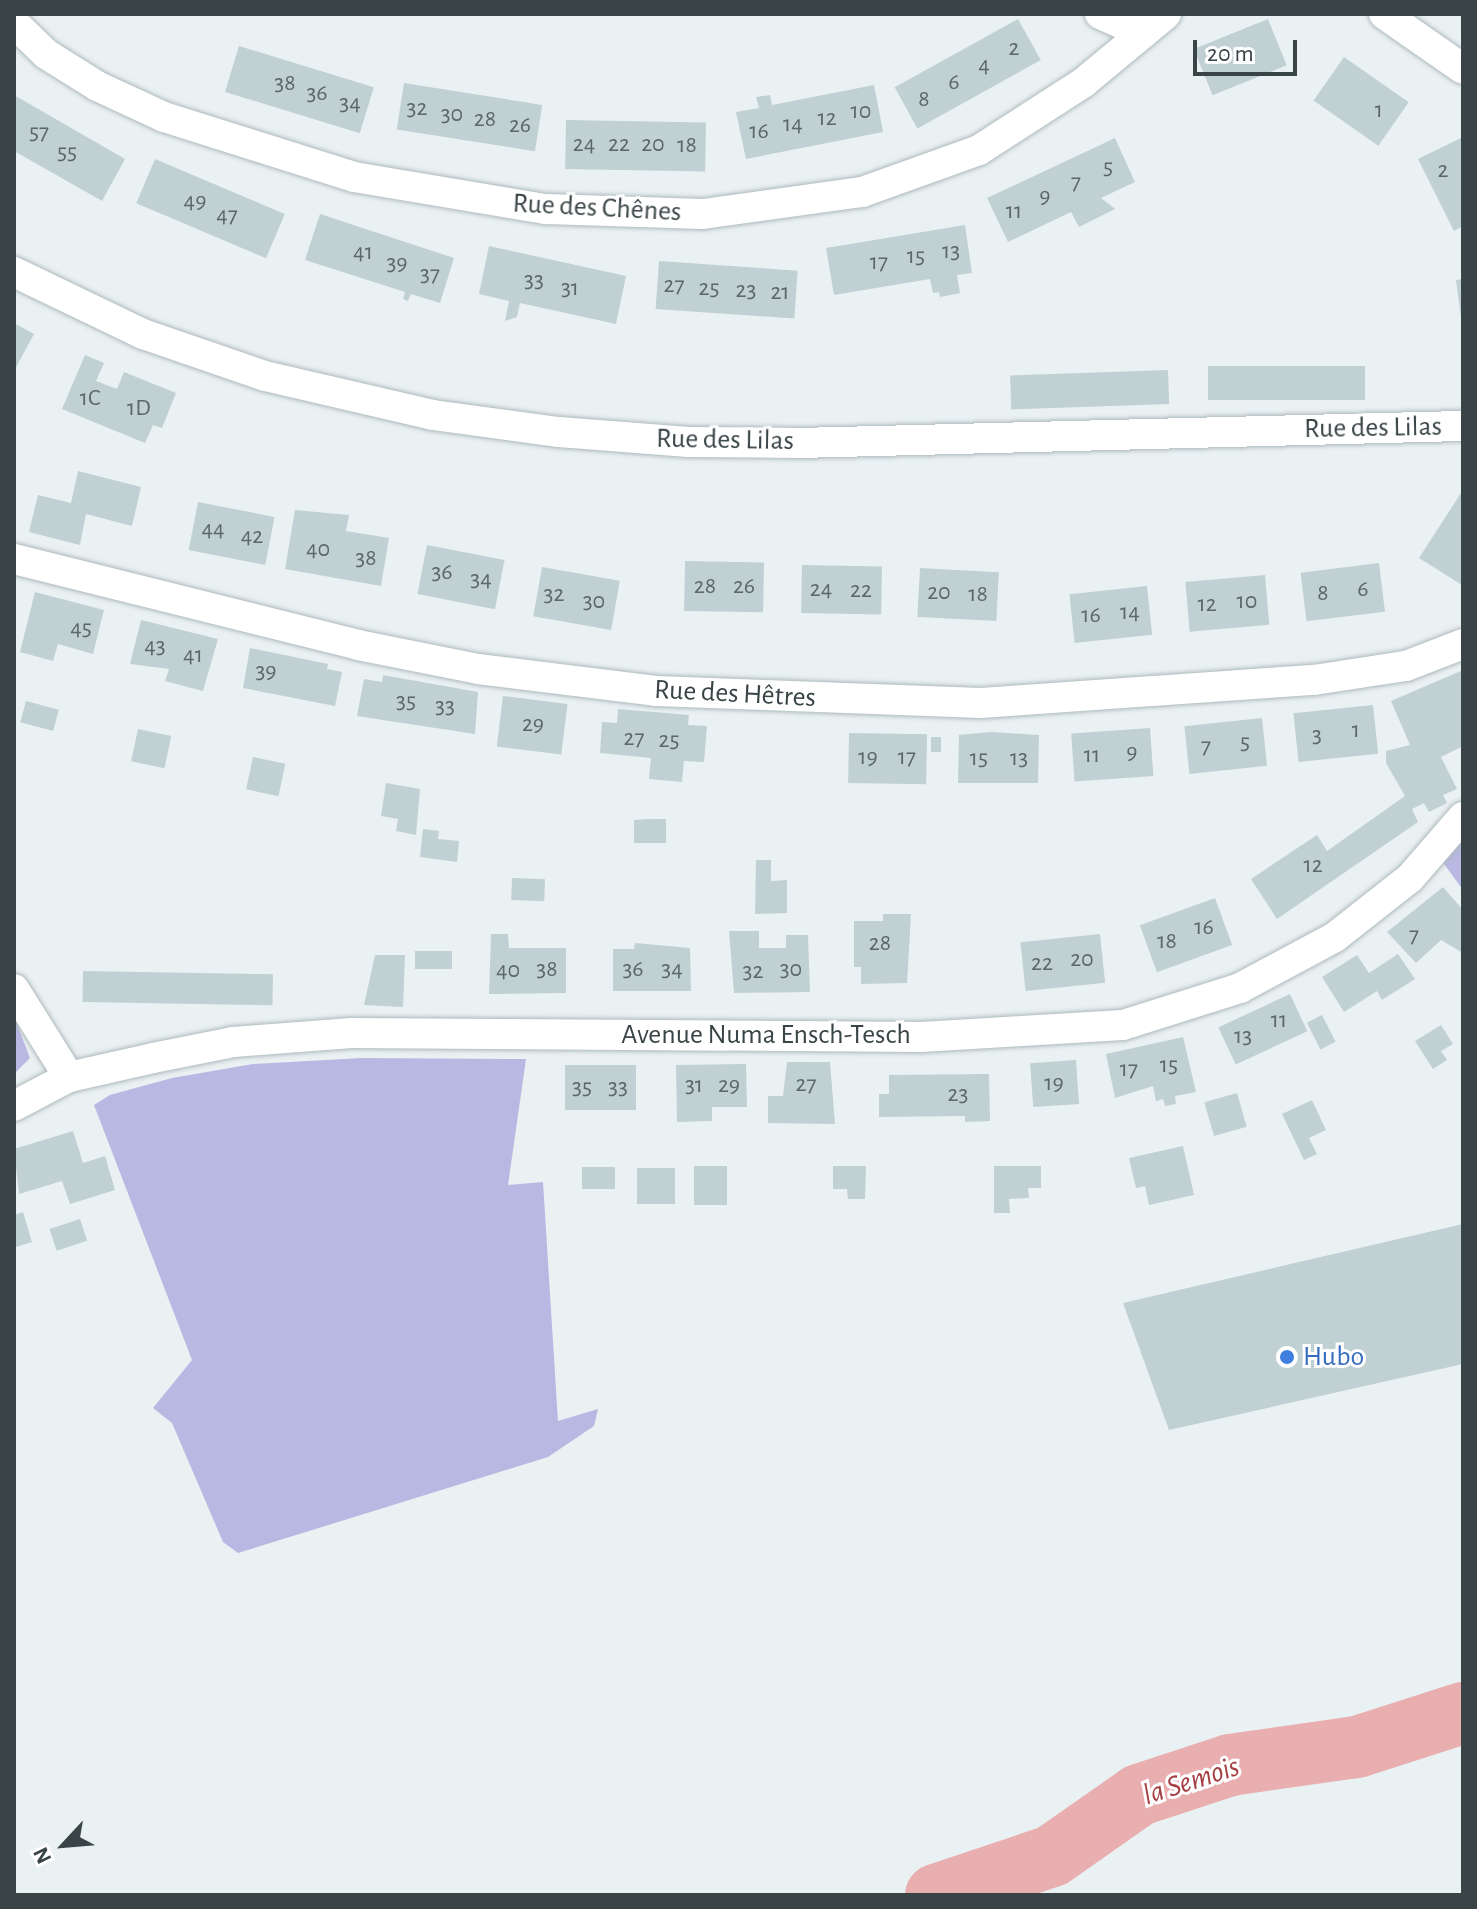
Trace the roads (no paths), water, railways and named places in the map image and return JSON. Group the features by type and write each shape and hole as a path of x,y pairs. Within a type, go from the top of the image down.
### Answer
{"street":[{"path":"1100,14 1155,23"},
{"path":"1384,14 1463,69"},
{"name":"Rue des Chênes","path":"14,23 46,54 150,111 354,177 546,209 703,214 862,192 979,150 1037,116 1155,23"},
{"name":"Rue des Lilas","path":"14,272 143,334 265,376 433,415 559,432 689,442 799,443 1463,426"},
{"name":"Rue des Hêtres","path":"14,559 358,645 478,669 656,691 981,703 1314,680 1406,666 1463,644"},
{"name":"Avenue Numa Ensch-Tesch","path":"14,1106 69,1077 233,1042 352,1033 921,1037 1123,1025 1240,988 1335,937 1410,878 1463,817"},
{"path":"14,989 69,1077"}],"waterway":[{"name":"la Semois","path":"936,1895 1052,1856 1139,1795 1230,1765 1357,1747 1463,1713"}],"place":[{"name":"Hubo","path":"1287,1357"}]}
